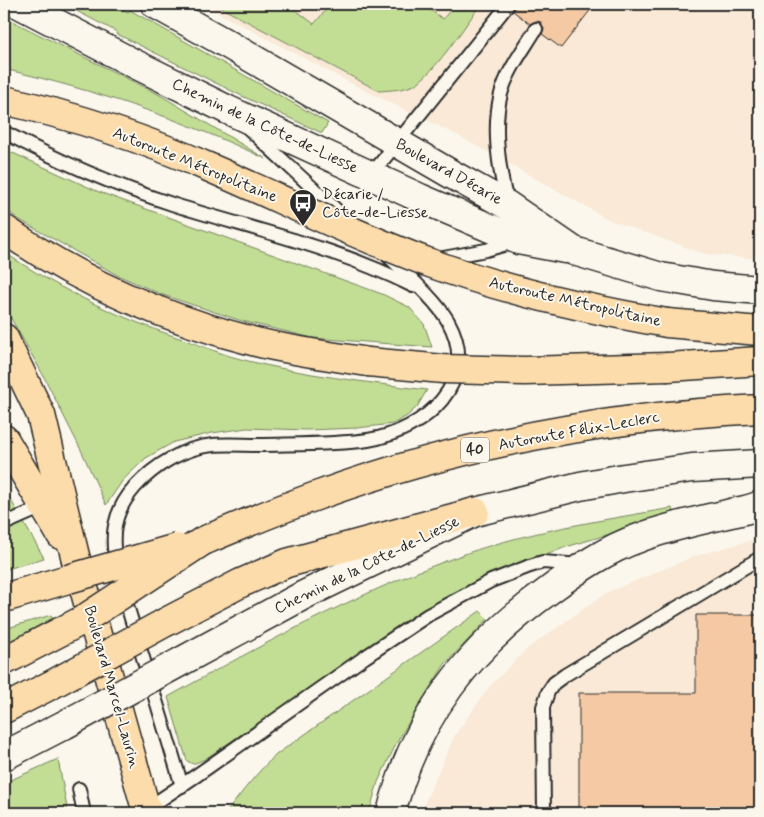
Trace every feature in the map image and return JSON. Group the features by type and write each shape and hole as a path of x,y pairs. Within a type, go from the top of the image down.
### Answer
{"main road":[{"name":"Chemin de la Côte-de-Liesse","path":"19,4 228,110 371,175 518,240 574,251"},
{"name":"Boulevard Décarie","path":"155,4 396,143 508,205 574,251 661,277 712,286 760,290"},
{"name":"Autoroute Métropolitaine","path":"4,100 110,130 177,154 346,229 470,277 535,295 627,316 667,323 760,331"},
{"path":"4,230 81,276 163,313 255,342 318,355 368,362 443,368 524,371 668,367 760,361"},
{"path":"4,338 41,415 53,502"},
{"name":"Autoroute Félix-Leclerc","path":"202,540 344,486 428,461 489,446 576,428 656,417 760,409"},
{"path":"4,439 53,502"},
{"name":"Chemin de la Côte-de-Liesse","path":"4,756 304,595 475,512 580,486 624,478 692,468 760,464"},
{"name":"Boulevard Marcel-Laurin","path":"53,502 76,560 145,812"},
{"path":"391,813 398,787 413,747 434,710 462,670 489,641 524,609 585,566 620,546 657,532 760,506"},
{"path":"4,709 241,583 287,562 475,512"},
{"path":"4,662 81,621 202,540"},
{"name":"40","path":"4,598 202,540"}],"lane":[{"path":"371,175 506,6"},
{"path":"508,205 498,139 497,121 501,94 506,80 536,29"},
{"path":"182,786 120,583 113,552 113,536 119,510 126,497 149,474 177,455 191,450 212,445 329,443 370,440 402,430 428,415 446,396 455,377 458,362 458,350 449,323 441,310 394,262 289,168 228,110"},
{"path":"4,132 80,169 165,201 356,261 415,287 429,298"},
{"path":"356,261 420,263 486,250 518,240"},
{"path":"4,524 53,502"},
{"path":"544,813 543,707 548,692 554,683 595,656 760,558"},
{"path":"145,812 365,657 444,607 491,582 536,564 543,562 585,566"},
{"path":"79,789 84,813"}],"shaded area":[{"path":"202,4 760,4 760,259 705,254 610,220 455,134 362,89"},
{"path":"760,538 760,813 423,813 425,802 455,735 490,686 528,648 606,593 695,556"}],"green space":[{"path":"63,4 113,4 128,12 130,10 328,123 322,133 117,34 117,32"},
{"path":"214,4 288,4 314,24 331,4 422,4 443,19 455,4 481,4 431,71 422,79 406,88 379,91"},
{"path":"4,17 160,95 266,159 170,118 71,86 4,69"},
{"path":"4,149 99,192 382,294 409,307 424,324 432,347 313,338 242,321 163,295 117,275 18,219 4,208"},
{"path":"4,252 49,280 95,304 143,325 225,354 312,374 427,390 417,407 407,416 393,424 307,430 247,428 212,433 174,442 146,458 123,480 106,505 82,452 42,373 4,306"},
{"path":"4,488 44,558 4,570"},
{"path":"672,508 674,515 566,547 503,572 353,659 205,759 193,764 187,761 168,697 272,640 342,605 414,573 505,541 560,528"},
{"path":"480,611 488,619 445,664 421,702 397,742 378,782 369,813 226,813 256,775 277,754"},
{"path":"51,615 53,618 4,644 4,629"},
{"path":"58,759 68,813 4,813 4,783"}],"building":[{"path":"515,4 595,4 561,48 542,34 544,29 541,22 536,21 530,24 513,11"},
{"path":"696,615 760,615 760,813 579,813 579,693 696,693"}],"place":[{"name":"Décarie / Côte-de-Liesse","path":"303,227"}]}
